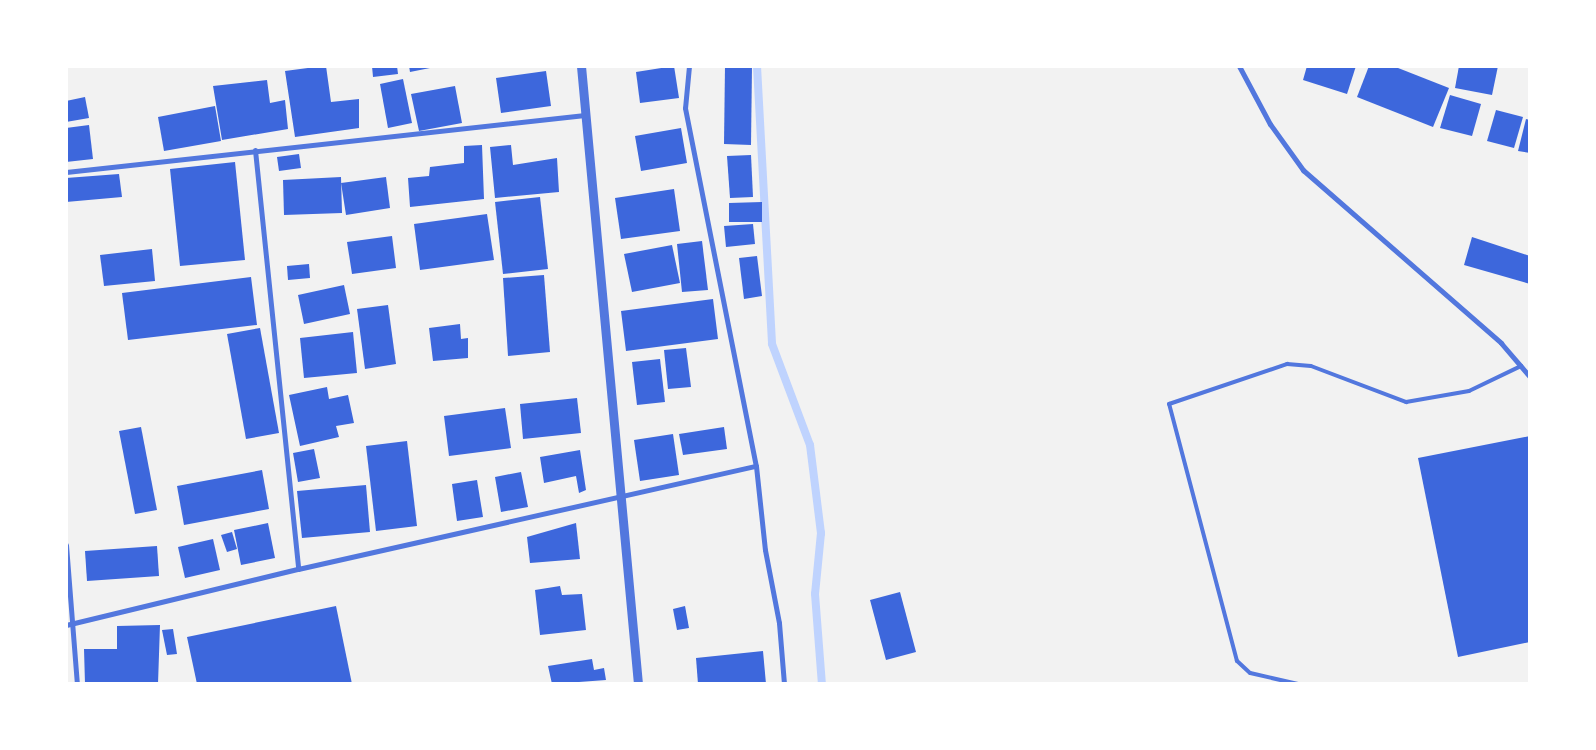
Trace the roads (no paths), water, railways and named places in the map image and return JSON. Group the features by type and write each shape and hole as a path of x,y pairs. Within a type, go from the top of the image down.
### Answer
{"street":[{"path":"580,66 638,684"},
{"path":"689,66 685,108 756,466 765,550 779,623 784,684"},
{"path":"1239,66 1270,124 1304,170 1501,343 1530,377"},
{"path":"66,172 585,115"},
{"path":"255,150 298,569"},
{"path":"66,625 298,569 756,466"},
{"path":"66,545 77,684"}],"lane":[{"path":"1298,684 1250,674 1237,661 1169,404 1287,364 1311,366 1406,402 1469,391 1521,366"}],"waterway":[{"path":"757,66 772,344 810,445 821,533 815,594 822,684"}]}
